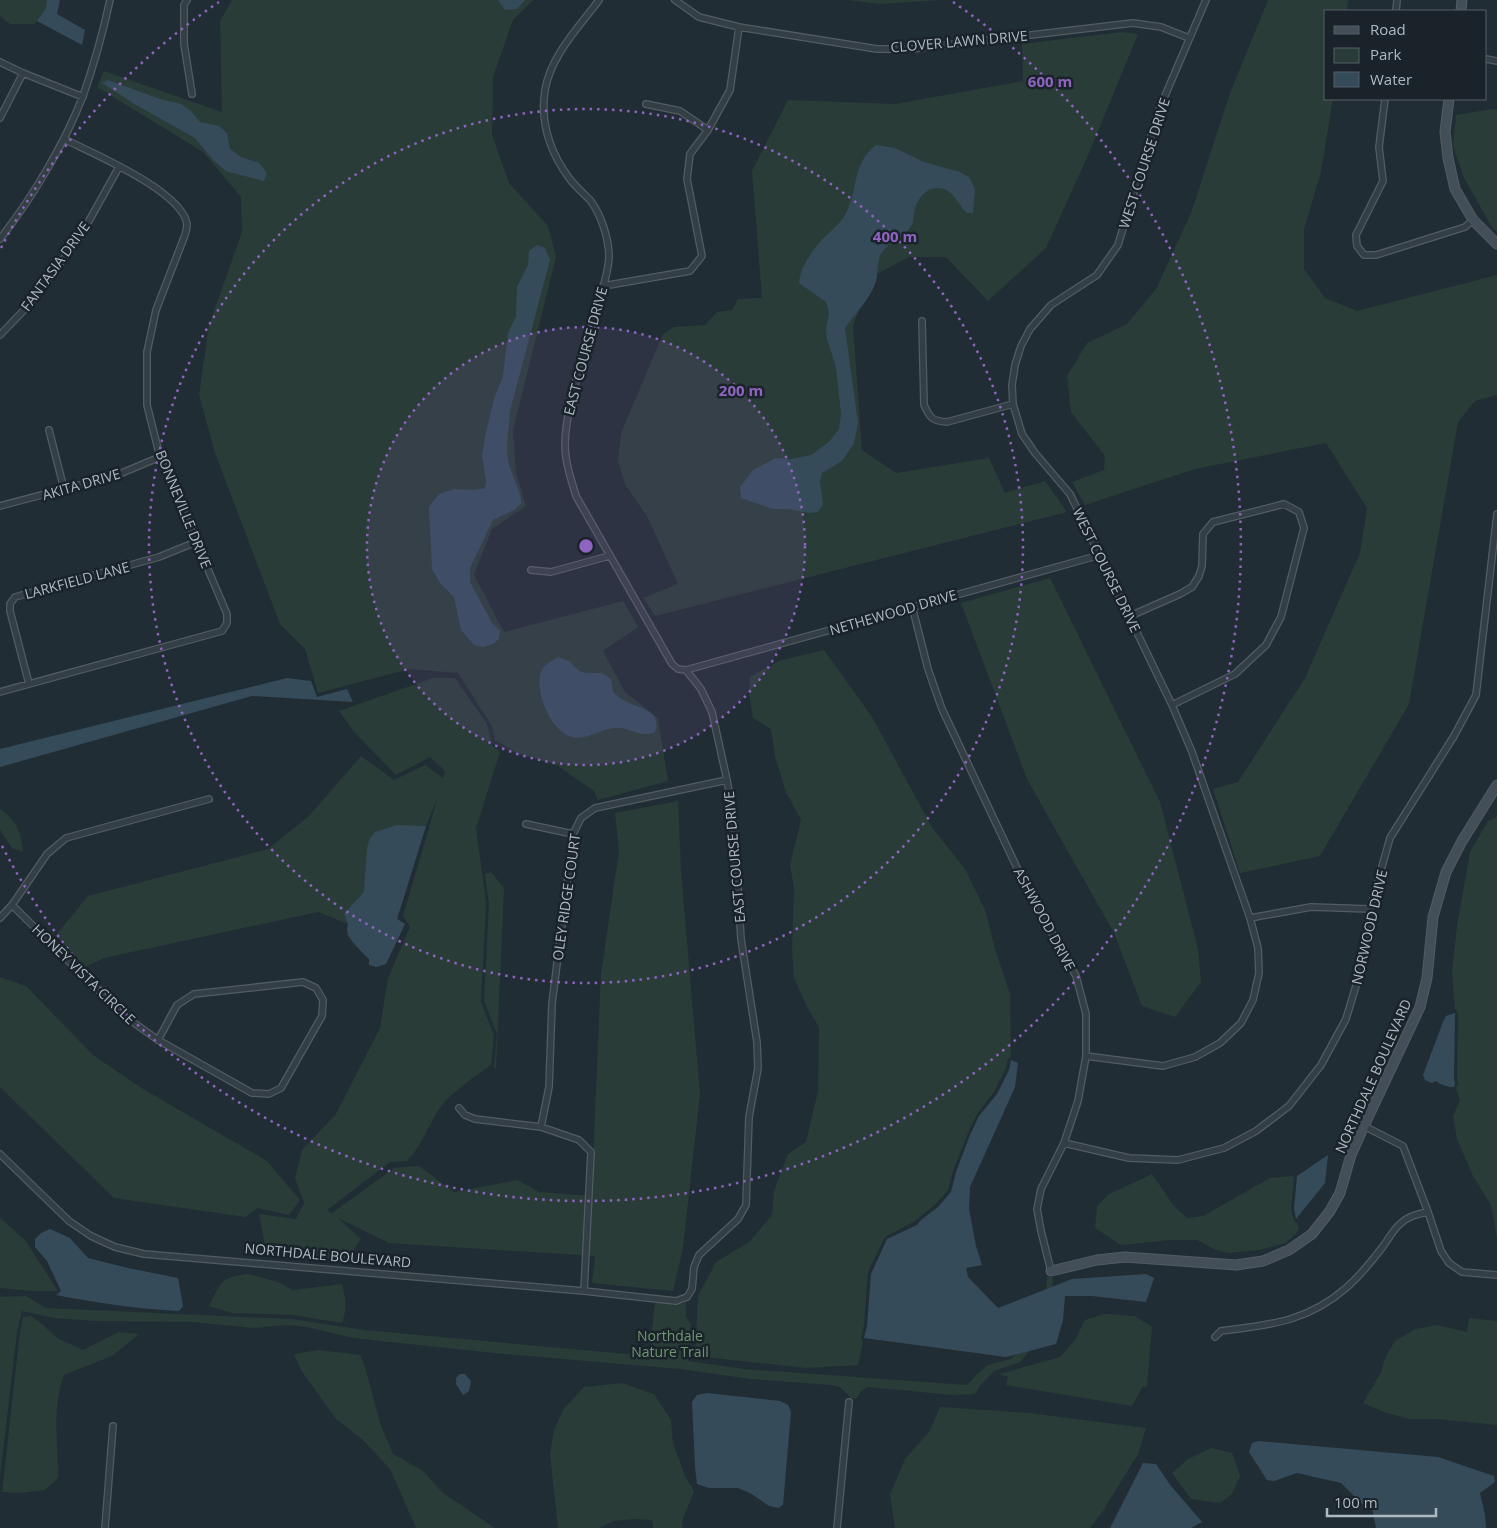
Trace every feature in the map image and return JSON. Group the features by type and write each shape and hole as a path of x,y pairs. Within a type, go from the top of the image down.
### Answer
{"street":[{"path":"0,239 22,211 64,138 82,97 102,34 110,0"},
{"path":"187,0 184,5 184,44 192,94"},
{"name":"EAST COURSE DRIVE","path":"599,0 553,65 546,88 544,114 547,137 556,158 570,179 591,202 603,224 609,257 603,286 567,416 565,445 568,471 576,496 672,664 678,669 686,670 701,688 712,712 734,820 741,939 757,1042 758,1068 749,1117 746,1205 738,1219 700,1255 694,1267 692,1289 687,1297"},
{"name":"CLOVER LAWN DRIVE","path":"675,0 699,17 739,27 877,48 913,48 1133,23 1161,27 1189,38"},
{"name":"WEST COURSE DRIVE","path":"1086,1056 1163,1066 1195,1057 1220,1043 1241,1023 1253,1000 1259,974 1258,948 1250,918 1192,752 1172,705 1070,494 1035,453 1022,434 1013,404 1014,365 1030,329 1052,305 1097,275 1118,246 1158,112 1206,0"},
{"path":"603,286 690,271 702,256 687,179 690,154 708,130 730,90 739,27"},
{"path":"0,62 82,97"},
{"path":"0,118 23,73"},
{"path":"1385,100 1379,147 1383,181 1356,235 1357,246 1364,255 1376,255 1465,227 1473,220"},
{"path":"1449,100 1445,132 1448,158 1455,189 1473,220 1497,244"},
{"path":"646,104 680,111 708,130"},
{"name":"BONNEVILLE DRIVE","path":"0,692 222,631 227,623 227,614 160,457 147,405 147,352 156,310 185,236 186,224 182,212 163,193 144,180 64,138"},
{"name":"FANTASIA DRIVE","path":"0,335 25,309 80,237 119,167"},
{"path":"922,321 924,405 930,417 937,421 946,422 1013,404"},
{"path":"49,430 64,489"},
{"name":"AKITA DRIVE","path":"0,506 117,475 160,457"},
{"path":"1130,616 1192,587 1199,576 1202,566 1203,534 1213,522 1284,504 1300,512 1304,528 1281,617 1266,645 1234,674 1172,705"},
{"name":"NORWOOD DRIVE","path":"1064,1143 1129,1158 1178,1160 1224,1148 1256,1131 1289,1106 1321,1065 1346,1018 1361,969 1370,909 1390,838 1454,736 1476,695 1497,514"},
{"name":"LARKFIELD LANE","path":"29,684 10,611 10,604 15,597 159,557 196,542"},
{"name":"NETHEWOOD DRIVE","path":"686,670 1100,555"},
{"path":"531,570 551,572 610,556"},
{"name":"ASHWOOD DRIVE","path":"912,606 928,669 942,709 1027,889 1076,976 1086,1014 1086,1056 1078,1100 1064,1143 1041,1189 1037,1209 1051,1271"},
{"name":"OLEY RIDGE COURT","path":"540,1127 549,1088 552,1004 573,834 581,818 595,808 727,780"},
{"name":"NORTHDALE BOULEVARD","path":"1051,1271 1097,1260 1125,1257 1236,1265 1263,1261 1289,1250 1312,1234 1330,1211 1340,1192 1364,1126 1420,1007 1427,978 1432,918 1446,872 1462,841 1497,786"},
{"path":"0,918 12,905 46,854 66,838 209,799"},
{"path":"526,824 573,834"},
{"name":"HONEY VISTA CIRCLE","path":"12,905 123,1015 158,1040 252,1093 269,1094 281,1088 322,1016 323,1000 316,988 303,982 194,994 177,1005 158,1040"},
{"path":"1250,918 1311,907 1370,909"},
{"path":"459,1108 465,1115 475,1119 540,1127 579,1140 591,1152 584,1291"},
{"path":"1364,1126 1403,1146 1441,1251 1449,1263 1462,1272 1497,1275"},
{"name":"NORTHDALE BOULEVARD","path":"0,1154 69,1221 91,1236 115,1247 144,1254 584,1291 676,1301 687,1297"},
{"path":"1215,1337 1220,1331 1278,1323 1301,1316 1322,1305 1344,1290 1362,1274 1400,1224 1413,1216 1428,1212"},
{"path":"838,1528 849,1402"},
{"path":"105,1528 113,1426"}],"green space":[{"path":"0,0 47,0 46,8 35,24 10,24 0,16"},
{"path":"232,0 533,0 513,20 493,77 492,135 509,183 548,226 556,257 513,430 516,472 526,506 492,529 474,575 504,632 623,601 638,627 603,651 625,692 658,718 668,781 598,800 594,791 558,766 516,752 495,740 492,726 458,673 409,669 318,693 305,649 280,624 215,453 199,395 209,325 242,232 241,197 203,152 97,87 104,71 222,112 220,21"},
{"path":"848,0 942,0 880,4"},
{"path":"1268,0 1348,0 1347,10 1324,10 1324,100 1333,100 1321,172 1304,229 1304,269 1325,298 1357,311 1497,275 1497,395 1475,401 1458,422 1409,704 1320,856 1240,873 1213,789 1238,782 1305,678 1360,553 1367,508 1326,443 1195,469 1085,505 1072,482 1104,470 1105,456 1071,412 1067,376 1087,343 1127,324 1156,289 1191,213 1230,93"},
{"path":"1122,32 1138,34 1089,153 1046,248 988,301 946,257 909,257 873,276 853,325 862,450 896,473 989,458 1005,493 1045,481 1067,512 655,616 643,598 678,584 648,518 625,484 618,461 621,433 663,334 674,327 705,325 717,312 732,310 738,299 762,298 752,171 788,100 895,104 1023,81 1022,44"},
{"path":"1492,109 1497,110 1497,231 1493,229 1464,178 1453,146 1456,115"},
{"path":"1050,578 1160,802 1198,949 1201,982 1175,1017 1142,1006 1114,933 1027,779 961,603"},
{"path":"824,650 872,717 933,829 965,869 985,910 1010,994 1011,1057 1008,1059 1006,1068 994,1092 977,1114 968,1133 953,1171 948,1190 936,1204 915,1221 885,1237 868,1272 864,1325 861,1339 863,1342 858,1365 806,1368 695,1356 698,1296 716,1262 749,1242 772,1215 774,1191 788,1154 806,1142 818,1091 819,1027 807,1007 794,978 792,950 794,888 790,865 801,820 786,792 775,757 771,729 753,718 749,693 750,677 779,661"},
{"path":"433,678 455,678 487,724 492,745 500,752 476,828 486,903 481,1002 494,1035 491,1065 450,1096 436,1115 417,1149 407,1161 390,1162 327,1210 332,1213 394,1168 419,1166 454,1192 518,1180 539,1192 593,1196 601,974 619,851 615,813 678,801 681,870 700,1094 683,1248 673,1291 592,1283 595,1256 389,1243 338,1218 361,1239 347,1260 293,1257 266,1251 259,1214 296,1219 304,1203 295,1178 302,1150 336,1114 380,1028 388,978 410,927 403,916 438,797 426,826 397,919 405,924 386,964 376,967 369,965 369,959 347,935 348,924 318,912 104,958 85,967 56,935 88,896 268,849 309,816 361,756 394,780 425,765 443,778 445,771 430,757 396,775 355,733 339,711"},
{"path":"0,809 17,827 20,833 23,852 12,848 0,830"},
{"path":"1497,817 1497,1238 1491,1205 1473,1176 1457,1139 1453,1116 1460,1100 1456,1088 1458,1084 1458,1013 1455,1009 1452,971 1457,926 1470,852 1488,821"},
{"path":"491,872 504,888 496,1068 494,1068 497,1034 484,1001 489,904 485,874"},
{"path":"0,977 26,986 93,1055 143,1089 267,1161 300,1200 289,1215 258,1208 245,1217 114,1198 0,1087"},
{"path":"1152,1174 1174,1206 1187,1218 1203,1216 1270,1178 1294,1176 1291,1209 1299,1230 1286,1243 1260,1250 1229,1253 1214,1249 1197,1240 1170,1240 1121,1245 1095,1228 1097,1206 1109,1194"},
{"path":"0,1218 25,1240 58,1291 0,1288"},
{"path":"248,1274 278,1282 293,1290 342,1284 345,1313 342,1323 292,1315 232,1313 209,1306 223,1282 232,1277"},
{"name":"Northdale Nature Trail","path":"1047,1277 1053,1277 1054,1323 1020,1362 994,1371 978,1388 975,1394 953,1395 868,1387 860,1392 857,1398 851,1398 840,1387 830,1385 751,1379 680,1369 494,1353 353,1338 307,1327 286,1325 254,1328 193,1322 96,1321 54,1318 22,1311 17,1332 0,1477 0,1297 26,1296 46,1308 292,1319 364,1330 649,1356 655,1302 682,1304 686,1302 686,1317 691,1325 688,1361 744,1369 967,1385 988,1365 1011,1359 1044,1322"},
{"path":"1104,1314 1135,1316 1152,1327 1147,1387 1143,1386 1132,1406 1006,1385 1008,1377 999,1374 1060,1357 1075,1340 1085,1320"},
{"path":"31,1316 57,1338 83,1350 119,1332 139,1334 112,1356 64,1375 60,1387 57,1413 58,1478 45,1490 18,1493 2,1492 20,1332 23,1317"},
{"path":"1469,1318 1497,1321 1497,1425 1438,1419 1409,1419 1384,1412 1363,1403 1381,1372 1386,1356 1395,1341 1415,1329 1437,1325 1467,1332"},
{"path":"318,1350 360,1355 380,1423 393,1454 423,1471 443,1493 495,1528 416,1528 390,1469 363,1440 336,1419 301,1370 294,1354"},
{"path":"622,1383 654,1394 671,1420 673,1443 685,1476 694,1491 683,1519 682,1528 653,1528 652,1520 635,1519 613,1521 599,1528 558,1528 550,1454 554,1430 563,1410 584,1387"},
{"path":"940,1407 1029,1413 1146,1428 1138,1454 1103,1511 1090,1528 895,1528 890,1494 905,1459 929,1432"},
{"path":"1211,1448 1232,1453 1240,1476 1232,1494 1220,1503 1191,1499 1172,1473 1188,1459"}],"water":[{"path":"47,0 60,0 57,14 85,30 82,45 37,21 46,8"},
{"path":"498,0 525,0 517,9 505,10"},
{"path":"108,80 160,99 181,104 191,111 200,122 219,126 227,133 230,149 241,157 259,163 267,173 264,181 226,171 214,161 195,138 136,105 102,83"},
{"path":"876,145 895,148 924,162 960,172 969,177 975,189 973,213 967,213 947,190 936,188 925,192 918,201 914,210 913,222 908,230 888,246 879,257 876,280 872,290 845,328 858,423 854,443 842,461 822,473 820,481 823,505 818,512 809,513 789,509 773,509 741,498 740,487 753,470 776,458 792,459 811,455 829,442 839,429 841,414 836,367 827,339 826,329 829,313 826,302 799,283 803,267 812,252 844,216 851,201 859,167 868,152"},
{"path":"537,245 545,248 550,260 510,411 507,441 508,459 520,495 521,504 514,510 493,520 470,568 470,582 492,623 500,631 499,639 493,644 483,647 474,645 461,630 454,597 440,583 432,569 429,507 439,494 454,489 474,490 485,488 486,482 482,455 494,399 503,376 508,333 516,316 517,287 528,265 529,251"},
{"path":"558,657 569,661 579,671 602,673 611,679 613,692 628,703 647,710 652,714 656,724 655,732 642,734 615,728 578,738 564,734 546,710 542,700 539,680 542,669"},
{"path":"287,678 311,681 317,697 347,689 353,702 252,696 0,767 0,749"},
{"path":"397,825 426,826 397,919 405,924 386,964 376,967 369,965 369,959 350,938 344,914 364,892 367,848 370,838 375,832"},
{"path":"1455,1013 1455,1084 1454,1087 1449,1087 1436,1081 1432,1083 1425,1080 1423,1075 1446,1016"},
{"path":"1011,1060 1018,1063 1015,1087 970,1187 969,1209 976,1246 982,1265 966,1268 968,1277 998,1308 1072,1279 1146,1274 1154,1278 1146,1302 1092,1296 1065,1296 1063,1320 1056,1344 1006,1357 864,1338 867,1326 871,1274 887,1239 917,1225 938,1207 951,1192 956,1172 970,1135 979,1116 997,1094 1009,1070"},
{"path":"1328,1155 1325,1183 1296,1219 1294,1209 1297,1176"},
{"path":"50,1229 70,1238 88,1258 178,1278 183,1306 179,1311 148,1309 56,1295 61,1291 47,1261 35,1247 35,1239 41,1233"},
{"path":"460,1374 465,1374 471,1381 469,1391 463,1395 456,1384 456,1378"},
{"path":"707,1393 780,1401 788,1405 791,1412 783,1505 778,1508 769,1506 750,1493 738,1488 709,1488 697,1484 692,1402 697,1395"},
{"path":"1258,1441 1438,1457 1494,1476 1495,1482 1480,1493 1486,1528 1376,1528 1372,1508 1362,1504 1341,1483 1297,1473 1274,1481 1267,1480 1249,1452 1252,1443"},
{"path":"1143,1463 1156,1464 1171,1486 1202,1522 1191,1528 1110,1528"}]}
